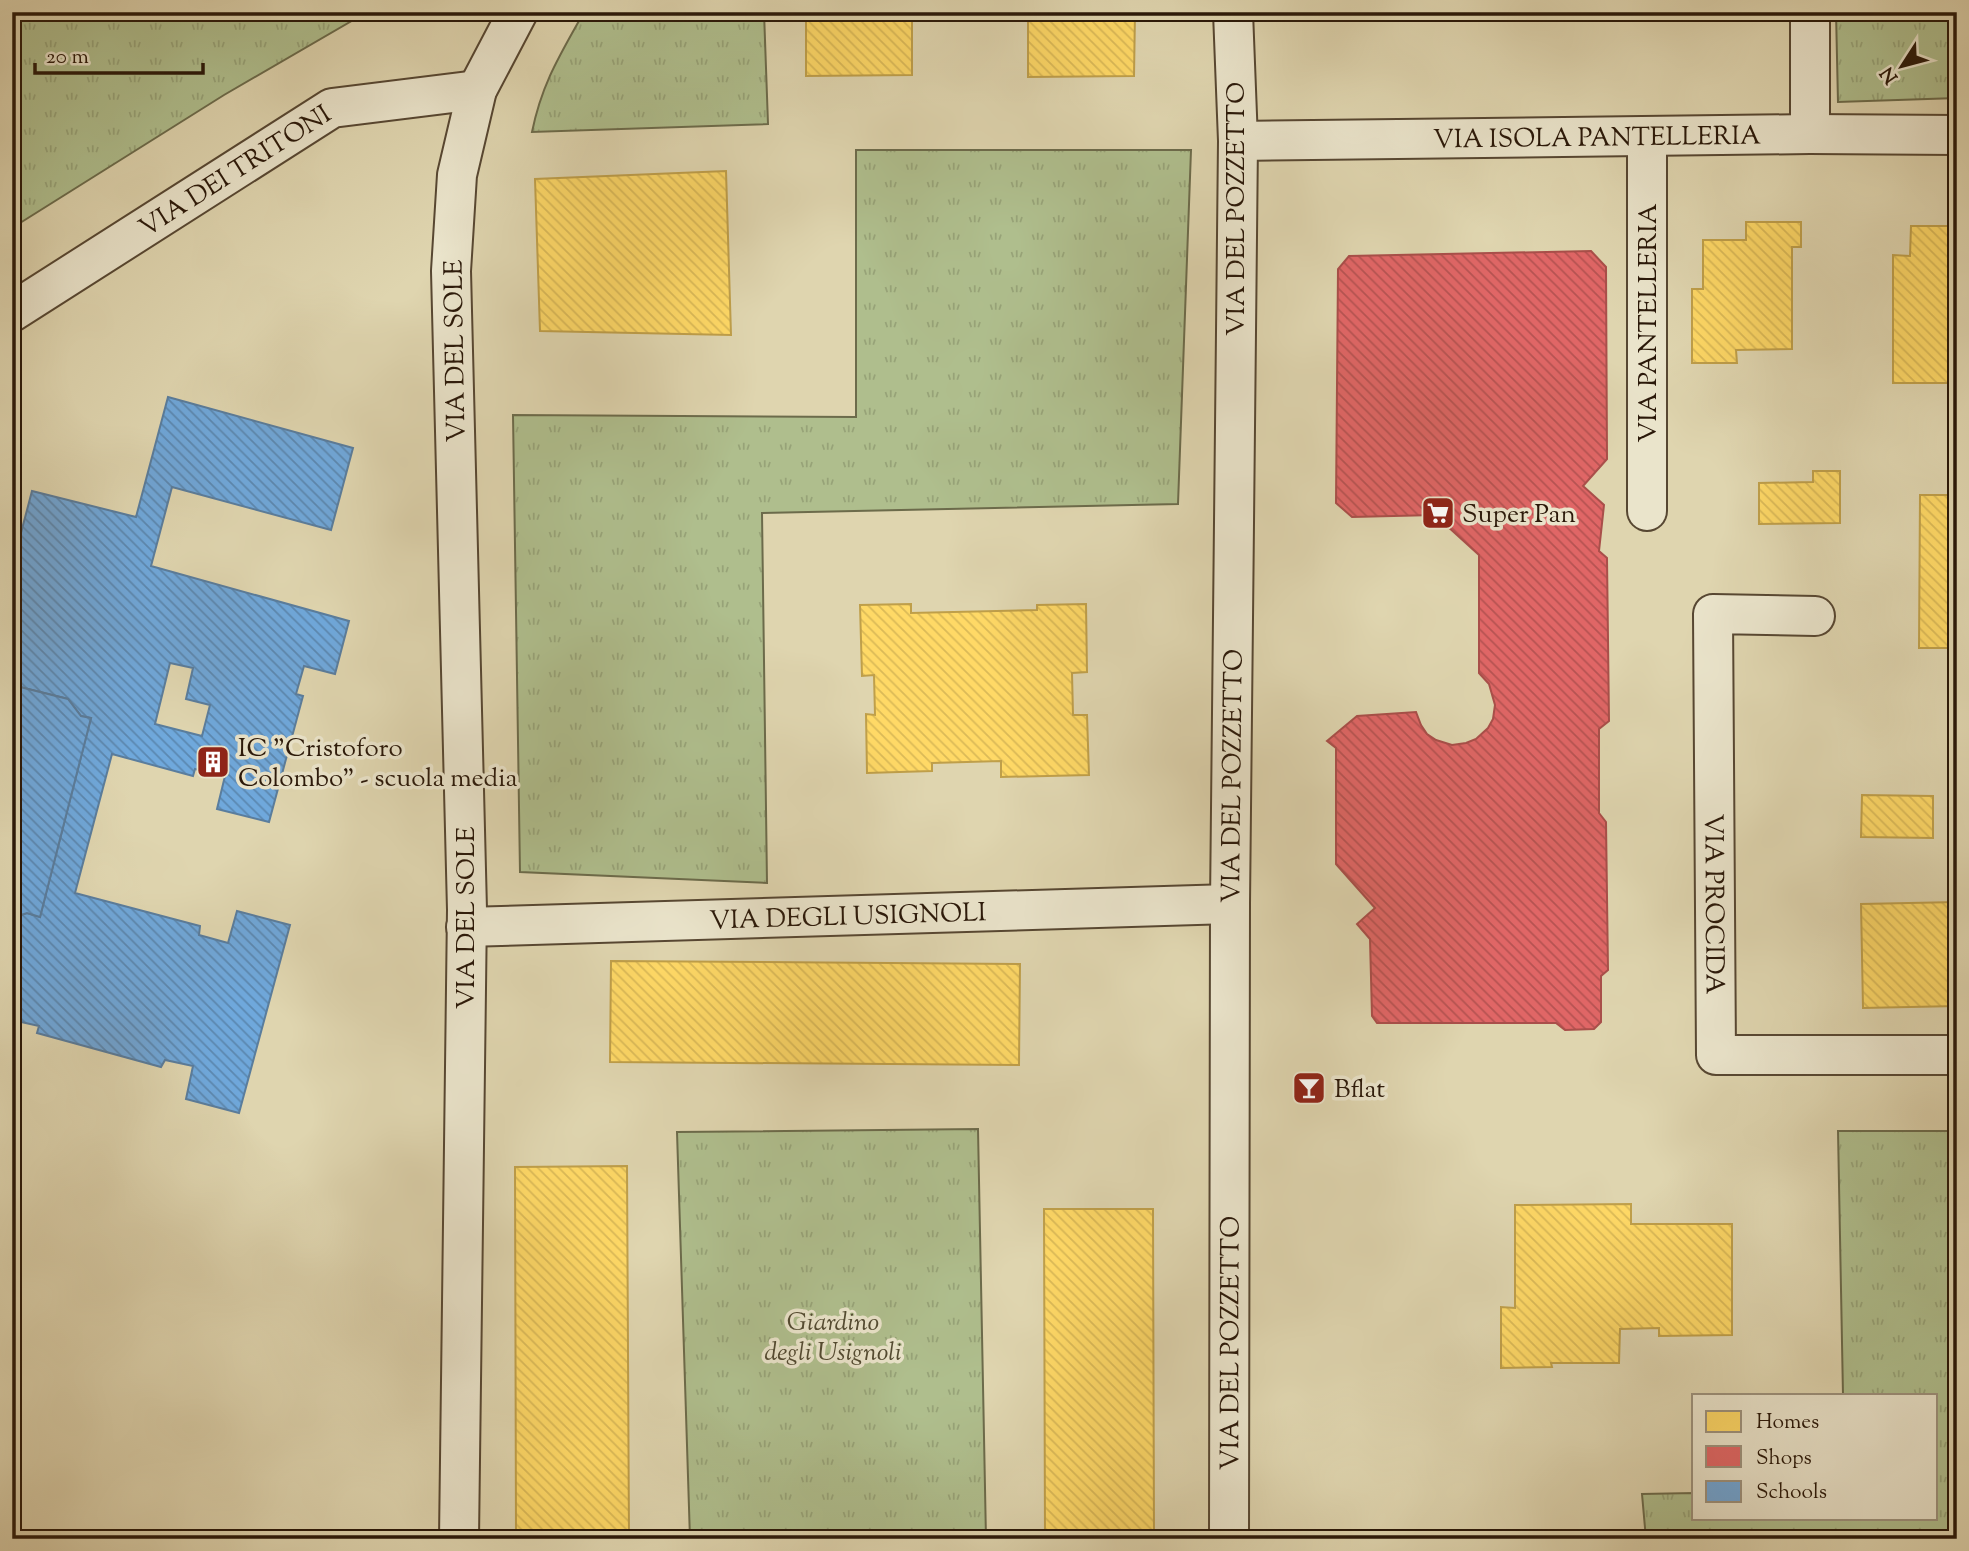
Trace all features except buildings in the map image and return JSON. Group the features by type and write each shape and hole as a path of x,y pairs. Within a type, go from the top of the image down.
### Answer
{"street":[{"path":"477,90 518,12"},
{"name":"VIA DEL POZZETTO","path":"1229,1539 1230,904 1238,141 1233,12"},
{"path":"1810,12 1810,134"},
{"name":"VIA DEI TRITONI","path":"12,312 332,108 477,90"},
{"name":"VIA DEL SOLE","path":"459,1539 467,927 451,271 457,175 477,90"},
{"name":"VIA ISOLA PANTELLERIA","path":"1238,141 1810,134 1957,135"},
{"name":"VIA PANTELLERIA","path":"1647,136 1647,511"},
{"name":"VIA PROCIDA","path":"1815,616 1713,614 1716,1055 1957,1055"},
{"name":"VIA DEGLI USIGNOLI","path":"467,927 1230,904"}],"green space":[{"path":"12,12 367,12 224,95 12,228"},
{"path":"584,12 764,12 768,124 532,132 547,84"},
{"path":"1836,12 1957,12 1957,98 1838,102"},
{"path":"856,150 1191,150 1178,504 762,513 767,883 520,872 513,415 856,417"},
{"name":"Giardino degli Usignoli","path":"978,1129 986,1539 690,1539 677,1132"},
{"path":"1838,1131 1957,1131 1957,1539 1646,1539 1642,1494 1692,1493 1692,1520 1938,1520 1938,1394 1843,1394"}],"place":[{"name":"Super Pan","path":"1438,513"},
{"name":"IC \"Cristoforo Colombo\" - scuola media","path":"213,762"},
{"name":"Bflat","path":"1309,1088"}]}
